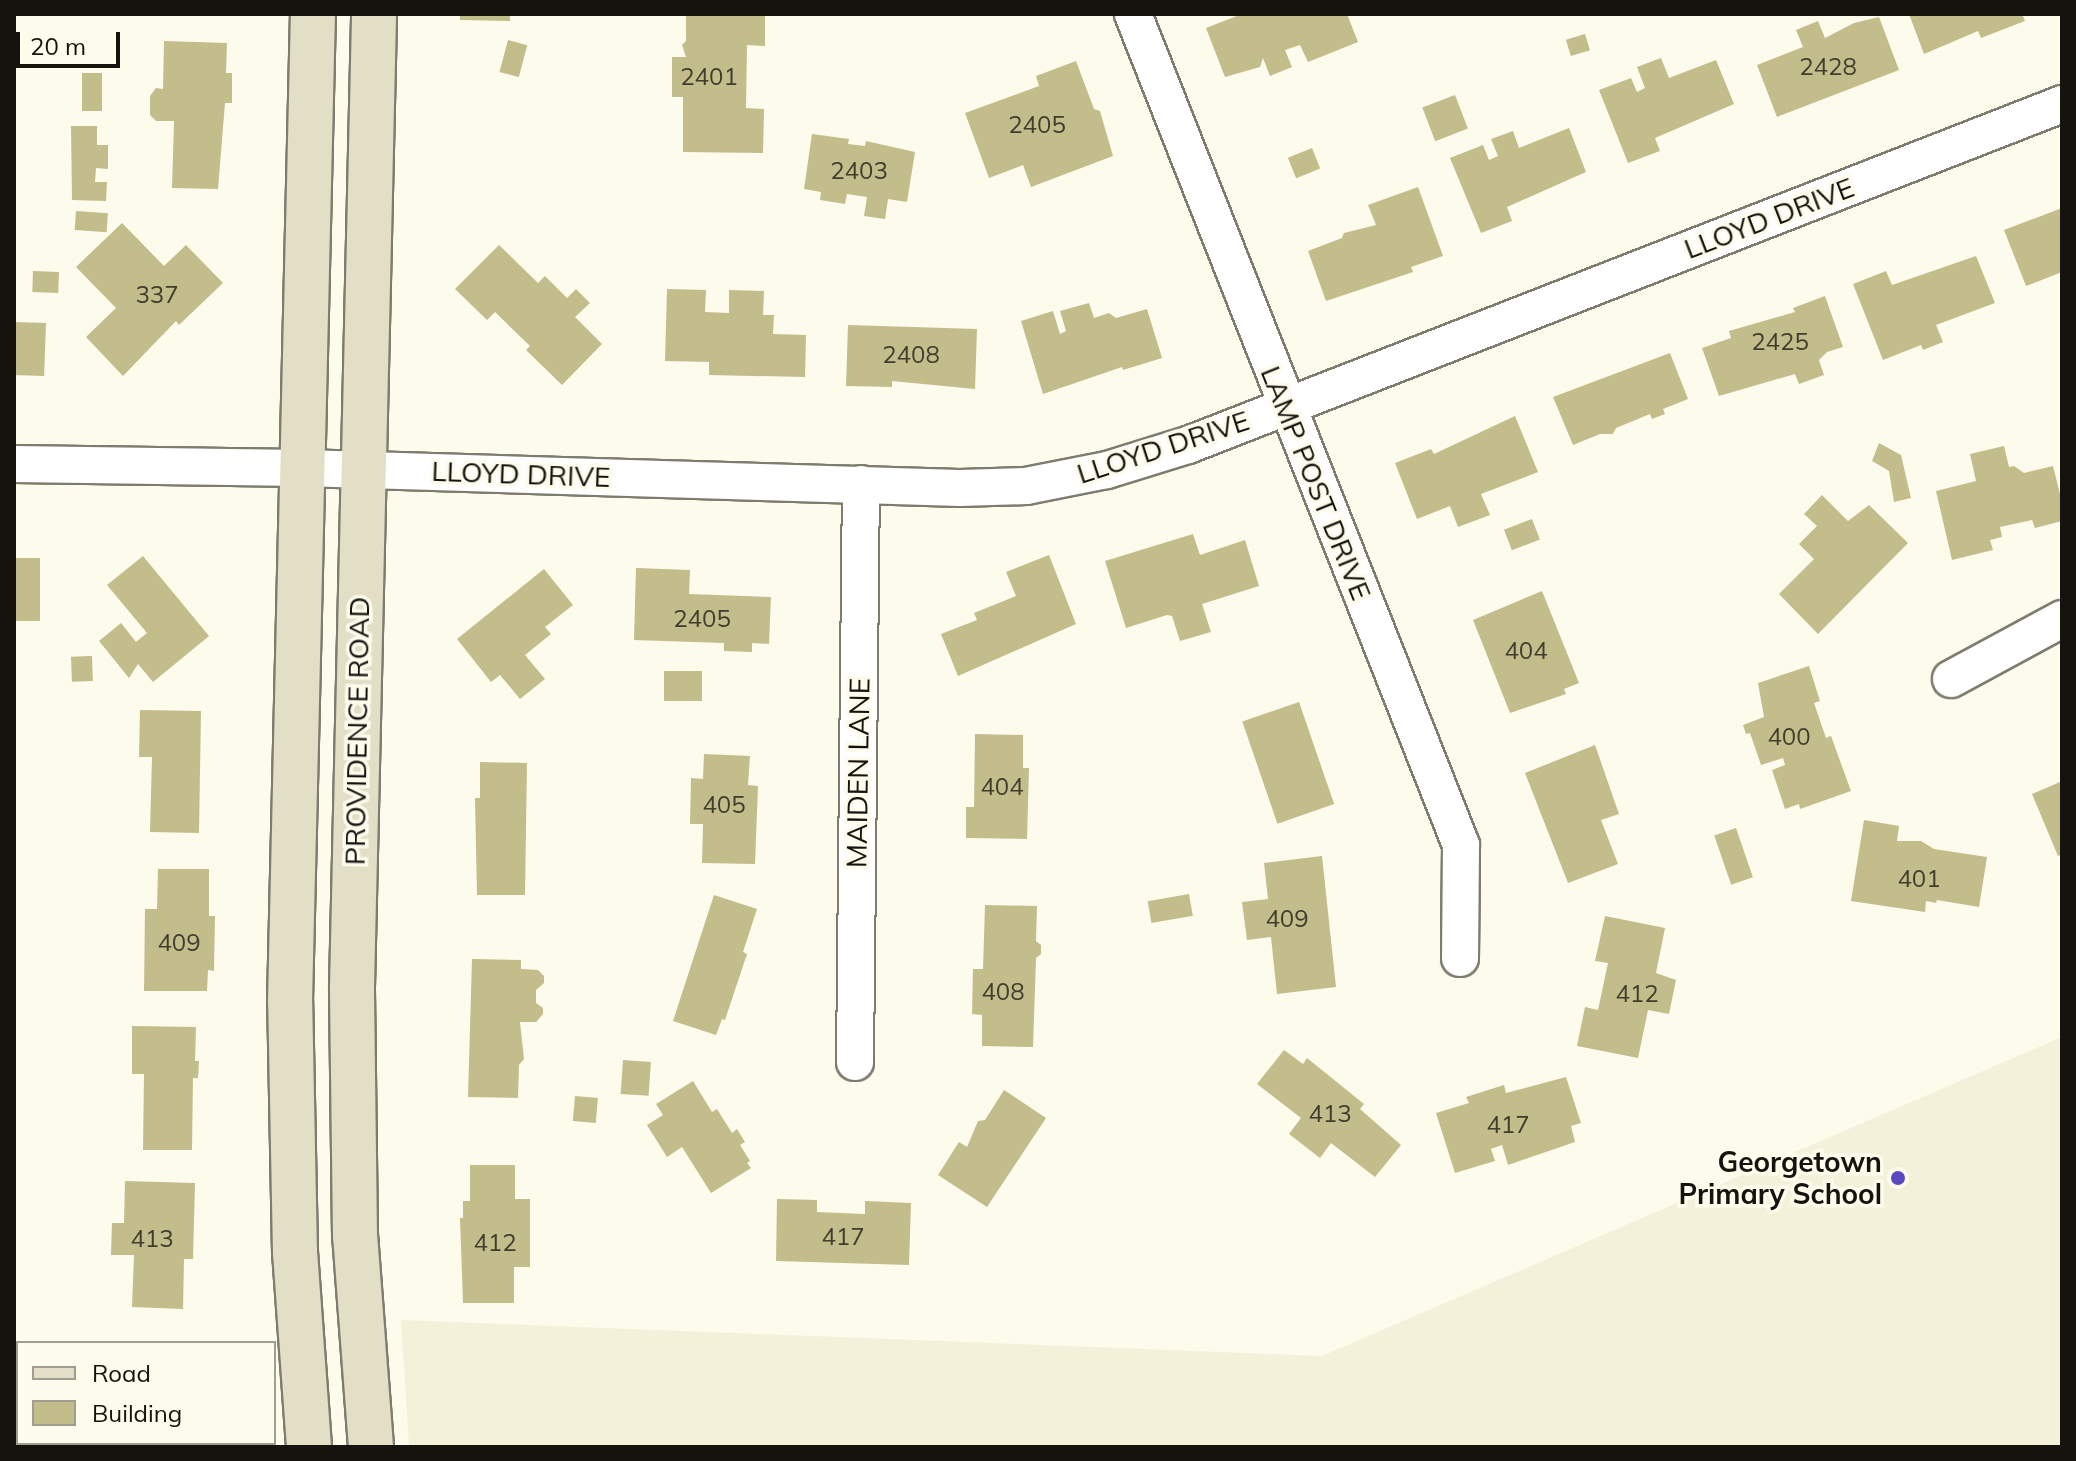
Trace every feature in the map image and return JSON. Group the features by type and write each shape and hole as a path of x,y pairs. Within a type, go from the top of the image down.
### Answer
{"main road":[{"path":"309,1447 290,1127 313,14"},
{"name":"PROVIDENCE ROAD","path":"371,1447 355,1236 352,1111 374,14"}],"street":[{"name":"LAMP POST DRIVE","path":"1133,14 1285,407 1461,845 1460,958"},
{"name":"LLOYD DRIVE","path":"14,464 302,468 960,488 1026,486 1107,470 1188,445 2062,104"},
{"name":"MAIDEN LANE","path":"855,1062 861,484"},
{"path":"1951,679 2062,619"}],"shaded area":[{"name":"Georgetown Primary School","path":"2062,1037 2062,1447 409,1447 401,1320 1322,1356"}],"building":[{"path":"460,14 510,14 510,21 460,20"},
{"path":"686,14 765,14 765,46 747,45 746,108 764,109 763,153 683,152 683,97 672,97 672,57 686,57 682,45 686,41"},
{"path":"1242,14 1347,14 1358,42 1308,62 1300,45 1285,50 1292,67 1270,76 1263,58 1260,67 1225,77 1206,28"},
{"path":"1909,14 2022,14 2025,21 1981,38 1978,31 1924,54"},
{"path":"1879,17 1899,70 1777,117 1757,65 1803,47 1796,30 1818,21 1825,38 1854,23"},
{"path":"1585,34 1590,50 1571,56 1566,40"},
{"path":"508,40 527,45 519,77 499,72"},
{"path":"164,41 227,43 226,73 232,73 232,103 225,103 218,189 172,188 174,121 156,121 150,115 150,96 156,88 163,89"},
{"path":"1661,58 1669,78 1716,60 1734,104 1655,138 1660,151 1628,163 1599,90 1631,78 1637,92 1645,88 1637,67"},
{"path":"1076,61 1094,109 1100,111 1113,156 1031,187 1023,165 989,178 965,113 1039,86 1036,76"},
{"path":"82,73 102,73 102,111 82,111"},
{"path":"1455,95 1468,129 1435,141 1422,108"},
{"path":"71,126 97,126 97,145 108,145 108,169 96,168 95,182 107,182 106,201 72,200"},
{"path":"1569,128 1586,172 1507,207 1512,221 1481,233 1450,158 1483,145 1489,160 1498,156 1491,139 1513,131 1519,148"},
{"path":"812,134 849,139 848,144 865,146 866,141 915,152 907,202 888,199 885,219 864,216 867,197 847,194 845,204 820,200 821,192 804,189"},
{"path":"1312,148 1320,168 1296,178 1288,158"},
{"path":"1418,187 1443,256 1411,267 1413,272 1326,301 1308,251 1342,238 1344,233 1376,225 1368,205"},
{"path":"2062,208 2062,272 2026,286 2004,230"},
{"path":"76,211 108,213 107,232 75,230"},
{"path":"122,223 164,266 186,245 223,283 179,325 176,321 123,376 86,337 116,308 76,267"},
{"path":"499,245 538,283 545,276 567,298 576,289 590,303 575,317 602,344 562,385 526,350 530,346 495,312 487,320 455,289"},
{"path":"1976,256 1995,303 1936,325 1943,342 1923,350 1921,345 1883,360 1853,284 1886,271 1892,285"},
{"path":"33,271 59,272 58,293 32,292"},
{"path":"667,289 706,290 705,312 729,313 729,290 764,291 763,315 774,315 773,334 806,335 805,377 709,375 709,362 665,361"},
{"path":"1825,296 1843,347 1827,352 1819,360 1824,375 1799,384 1795,374 1719,396 1702,348 1731,338 1729,331 1795,312 1793,308"},
{"path":"1089,303 1094,318 1109,313 1116,318 1147,309 1162,358 1123,370 1122,367 1043,394 1021,321 1053,311 1060,334 1066,331 1060,311"},
{"path":"14,322 46,323 44,376 14,375"},
{"path":"848,325 977,329 975,389 892,381 892,387 846,386"},
{"path":"1670,353 1688,399 1663,409 1665,414 1652,419 1650,414 1616,428 1613,434 1600,434 1573,445 1553,397"},
{"path":"1515,416 1538,472 1481,494 1490,515 1458,527 1450,506 1417,519 1395,463 1431,449 1434,454"},
{"path":"1879,443 1901,455 1911,498 1894,502 1889,471 1872,461"},
{"path":"2004,446 2009,467 2014,466 2024,473 2053,466 2062,502 2062,521 2035,528 2032,520 2000,527 2002,537 1990,540 1993,550 1952,560 1936,491 1976,481 1970,454"},
{"path":"1822,495 1848,521 1869,505 1908,543 1818,634 1779,594 1814,559 1799,544 1817,526 1804,514"},
{"path":"1532,519 1540,540 1512,550 1504,530"},
{"path":"1193,534 1200,555 1245,540 1259,586 1202,604 1211,632 1180,641 1172,616 1167,615 1126,628 1105,561"},
{"path":"1049,555 1076,624 958,676 941,634 977,620 974,613 1016,596 1006,572"},
{"path":"143,556 209,636 153,682 138,664 129,678 99,641 121,623 136,642 147,633 107,585"},
{"path":"14,558 40,558 40,621 14,621"},
{"path":"636,568 690,570 689,594 771,597 769,644 752,643 752,652 724,651 724,643 634,640"},
{"path":"544,569 573,605 545,627 551,634 525,655 545,679 520,699 500,675 491,682 457,639"},
{"path":"1542,591 1579,683 1564,689 1566,694 1510,713 1473,620"},
{"path":"92,656 93,681 72,682 71,657"},
{"path":"1809,666 1820,701 1814,703 1826,738 1831,736 1851,791 1800,809 1799,804 1785,809 1772,770 1785,765 1783,758 1761,765 1750,733 1746,734 1743,725 1764,717 1758,683"},
{"path":"664,671 702,671 702,701 664,701"},
{"path":"1299,702 1334,804 1277,824 1242,722"},
{"path":"140,710 201,711 199,833 150,832 152,757 139,757"},
{"path":"975,734 1023,735 1023,768 1029,768 1027,839 966,838 966,807 974,807"},
{"path":"1595,745 1619,814 1601,820 1618,864 1568,883 1525,773"},
{"path":"704,754 750,756 748,785 758,786 755,864 702,863 703,824 690,824 691,778 703,779"},
{"path":"480,762 527,763 525,895 477,895 475,798 480,798"},
{"path":"2060,782 2062,854 2058,856 2032,794"},
{"path":"1864,820 1899,826 1897,841 1921,841 1934,849 1987,857 1979,907 1926,901 1925,912 1851,901"},
{"path":"1736,828 1753,877 1731,885 1714,835"},
{"path":"1322,856 1336,987 1277,994 1271,937 1247,940 1242,902 1268,899 1264,863"},
{"path":"158,869 209,869 209,916 215,916 214,971 208,970 207,991 144,991 145,909 157,909"},
{"path":"1189,894 1193,916 1151,923 1148,901"},
{"path":"714,895 757,909 743,952 747,954 725,1020 722,1019 716,1035 673,1021"},
{"path":"985,905 1037,906 1036,941 1041,945 1041,954 1036,958 1033,1047 982,1046 982,1015 972,1014 973,969 983,969"},
{"path":"1605,916 1665,928 1656,973 1676,980 1669,1014 1648,1010 1638,1058 1577,1046 1585,1007 1598,1010 1608,963 1595,961"},
{"path":"472,959 521,960 521,969 538,970 544,976 544,983 536,990 536,1003 543,1008 543,1014 536,1022 520,1022 524,1059 519,1065 518,1098 468,1097"},
{"path":"132,1026 196,1027 195,1061 199,1061 198,1078 193,1078 192,1150 143,1150 144,1074 132,1074"},
{"path":"1284,1050 1303,1064 1307,1058 1364,1104 1360,1109 1401,1145 1375,1177 1331,1143 1320,1158 1289,1134 1301,1118 1257,1084"},
{"path":"623,1060 651,1062 649,1096 621,1094"},
{"path":"1566,1077 1581,1123 1571,1126 1575,1142 1508,1165 1502,1145 1491,1149 1495,1161 1455,1173 1436,1113 1469,1103 1466,1097 1504,1085 1506,1093"},
{"path":"693,1081 712,1112 717,1109 732,1133 737,1129 745,1142 740,1145 750,1161 747,1163 751,1168 711,1193 682,1147 667,1157 647,1125 663,1115 656,1104"},
{"path":"1004,1090 1046,1118 987,1207 938,1175 959,1142 967,1147 978,1121 985,1120"},
{"path":"575,1096 598,1098 596,1123 573,1121"},
{"path":"470,1165 515,1165 515,1199 530,1199 530,1267 514,1267 514,1303 463,1303 460,1218 463,1218 463,1201 470,1201"},
{"path":"125,1181 195,1183 193,1259 184,1259 183,1309 132,1307 134,1255 111,1255 112,1223 124,1223"},
{"path":"777,1199 817,1200 817,1212 865,1214 865,1201 911,1203 909,1265 776,1261"}],"place":[{"name":"Georgetown Primary School","path":"1898,1178"}]}
